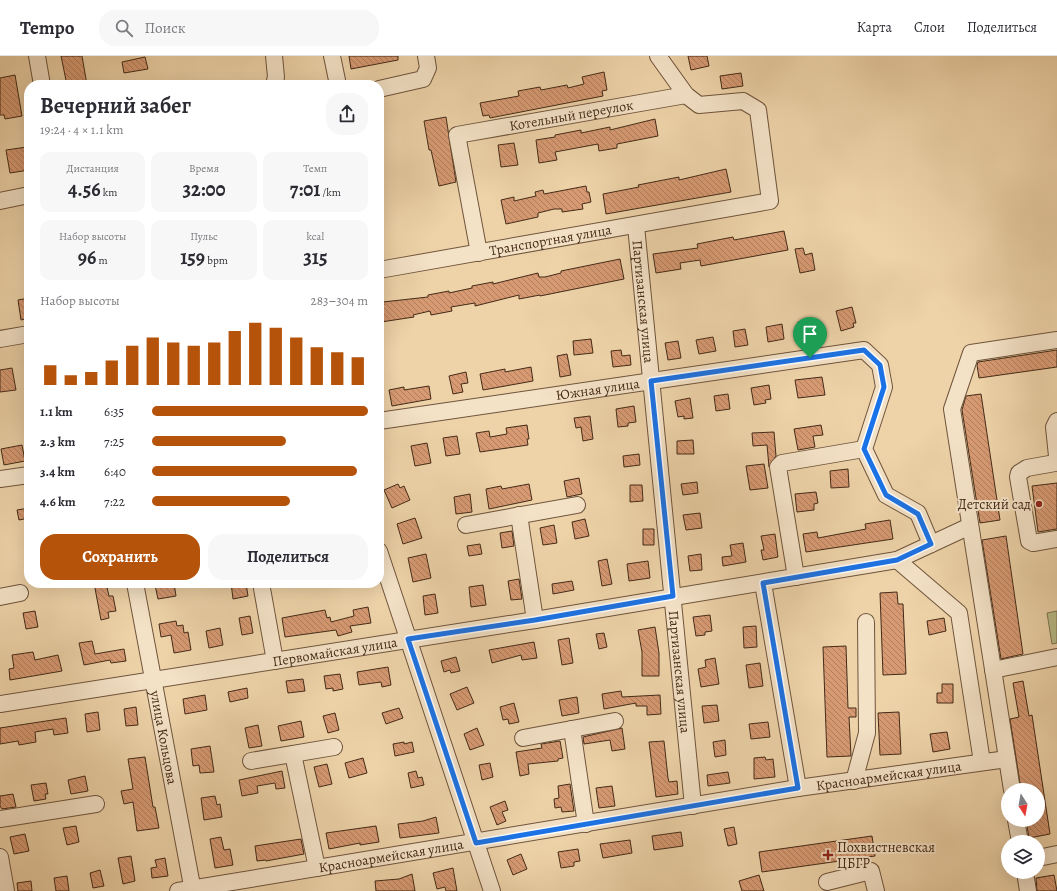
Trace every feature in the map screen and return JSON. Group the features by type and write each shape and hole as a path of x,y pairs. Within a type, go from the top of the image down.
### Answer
{"street":[{"path":"37,56 41,80"},
{"path":"274,56 275,80"},
{"path":"332,56 337,80"},
{"path":"384,87 423,79 428,68 426,56"},
{"path":"658,56 686,94"},
{"name":"Котельный переулок","path":"479,253 457,135 686,94"},
{"name":"Транспортная улица","path":"384,269 636,226 770,201 758,110 743,102 699,105 686,94"},
{"path":"0,201 24,196"},
{"name":"Партизанская улица","path":"636,226 693,806"},
{"path":"0,339 24,335"},
{"path":"1011,783 952,409 970,353 1057,340"},
{"name":"Южная улица","path":"384,420 864,350 880,365 884,387 864,449"},
{"path":"1057,421 1054,427 1057,456"},
{"path":"796,577 778,467 782,462 864,449 886,495 918,514 931,544"},
{"path":"1057,460 1055,463 1027,468 1018,476 1029,541 1033,543 1057,539"},
{"path":"0,479 24,476"},
{"path":"466,525 577,506"},
{"path":"519,515 535,620"},
{"name":"Первомайская улица","path":"0,704 535,620 897,560 970,526"},
{"path":"897,560 959,613 982,762"},
{"path":"384,566 492,891"},
{"path":"763,583 798,788"},
{"name":"улица Кольцова","path":"136,588 154,681 188,890"},
{"path":"262,588 275,661"},
{"path":"0,597 20,593"},
{"path":"854,781 867,733 866,622"},
{"path":"993,670 1057,657"},
{"path":"523,738 615,721"},
{"path":"572,729 586,824"},
{"path":"251,761 334,747"},
{"path":"293,754 317,868"},
{"name":"Красноармейская улица","path":"188,890 798,788 1007,759"},
{"path":"0,819 96,804"},
{"path":"1045,857 1057,854"},
{"path":"0,857 6,891"},
{"path":"827,882 870,871 876,891"},
{"path":"1026,879 1028,891"}],"green space":[{"path":"1057,611 1057,643 1052,644 1047,613"}],"building":[{"path":"61,56 82,56 86,80 66,80"},
{"path":"349,56 398,56 398,60 351,69"},
{"path":"688,56 707,56 709,66 691,70"},
{"path":"145,57 148,69 124,73 122,62"},
{"path":"604,72 607,90 602,91 603,96 490,118 489,115 483,116 480,103 519,96 518,91 540,87 541,90 567,85 568,88 584,84 582,77"},
{"path":"741,73 743,86 722,89 720,76"},
{"path":"15,75 22,116 5,119 4,115 0,115 0,78"},
{"path":"446,117 456,182 439,186 431,150 429,150 424,121"},
{"path":"655,119 658,136 617,144 617,148 599,151 598,144 555,152 557,160 539,163 536,140 581,130 581,133 610,127 610,130"},
{"path":"514,143 518,165 501,167 498,145"},
{"path":"24,147 24,171 10,173 6,150"},
{"path":"726,169 731,192 606,214 603,194 639,187 638,185 679,177 679,180"},
{"path":"586,186 591,202 582,204 583,209 562,212 562,209 554,209 538,213 538,217 506,224 501,200 514,197 514,201 536,196 535,192 543,190 544,194"},
{"path":"784,231 788,250 701,266 700,260 680,263 681,269 656,273 653,254 698,248 697,244 733,237 734,240"},
{"path":"803,248 805,255 812,253 815,270 800,273 795,249"},
{"path":"620,259 624,279 540,296 519,299 519,295 475,306 475,303 451,307 452,311 431,315 430,311 413,315 414,317 384,322 384,302 428,297 428,295 449,291 449,293 472,288 472,286 493,282 493,284 538,273 539,277 545,277 561,273 561,271"},
{"path":"24,299 24,319 21,320 18,300"},
{"path":"852,307 856,323 853,323 854,327 841,331 836,311"},
{"path":"811,319 814,334 800,336 798,322"},
{"path":"782,324 784,339 768,342 766,327"},
{"path":"745,329 748,345 735,347 733,331"},
{"path":"713,337 716,351 699,354 696,340"},
{"path":"591,339 593,353 574,355 573,341"},
{"path":"678,341 681,358 668,360 665,343"},
{"path":"621,350 622,356 630,355 631,365 613,367 611,351"},
{"path":"1057,350 1057,367 979,378 978,362"},
{"path":"567,354 571,375 560,377 557,356"},
{"path":"531,367 533,381 483,390 480,374 505,369 505,372"},
{"path":"12,368 16,390 0,392 0,370"},
{"path":"466,372 468,383 461,384 463,392 453,394 449,376"},
{"path":"822,377 825,395 798,398 795,380"},
{"path":"769,385 771,399 765,400 766,403 754,405 751,388"},
{"path":"429,386 431,399 392,406 389,390 404,387 404,390"},
{"path":"728,394 730,409 716,411 714,396"},
{"path":"981,394 1000,520 980,523 962,410 966,396"},
{"path":"690,398 693,418 684,419 684,416 678,417 675,401"},
{"path":"634,406 636,422 628,423 628,426 618,427 616,409"},
{"path":"590,416 593,439 583,441 581,427 576,428 574,418"},
{"path":"527,425 529,439 527,439 528,445 480,452 476,433 489,431 490,437 507,434 506,428"},
{"path":"821,425 823,435 813,436 815,447 798,450 794,429"},
{"path":"774,432 776,456 769,467 767,445 753,446 752,433"},
{"path":"457,436 460,454 446,456 443,438"},
{"path":"693,440 694,454 677,454 677,441"},
{"path":"427,443 431,463 415,466 411,446"},
{"path":"22,445 24,461 4,465 1,449"},
{"path":"639,454 640,465 624,467 623,456"},
{"path":"764,464 768,488 750,490 746,466"},
{"path":"848,469 849,487 831,488 830,471"},
{"path":"579,478 582,494 567,497 564,481"},
{"path":"697,482 698,493 683,495 681,484"},
{"path":"1057,483 1057,529 1038,532 1032,486"},
{"path":"398,484 400,488 404,486 410,500 392,508 384,490"},
{"path":"529,484 532,500 489,509 486,489 501,486 502,489"},
{"path":"630,485 642,485 643,501 630,502"},
{"path":"816,492 818,503 814,504 814,510 797,512 795,494"},
{"path":"470,494 472,512 456,514 454,497"},
{"path":"24,509 24,519 19,520 17,510"},
{"path":"700,513 702,528 686,530 683,515"},
{"path":"415,518 422,538 403,544 397,524"},
{"path":"585,519 589,536 575,539 572,522"},
{"path":"890,520 893,539 806,552 803,534 817,532 818,538 866,529 865,524"},
{"path":"554,525 557,543 543,545 540,528"},
{"path":"643,529 654,529 654,545 643,545"},
{"path":"512,531 514,546 502,548 500,533"},
{"path":"775,534 778,557 763,560 761,550 764,550 761,536"},
{"path":"1006,536 1023,654 1001,659 982,540"},
{"path":"743,543 746,562 723,566 722,557 732,556 730,545"},
{"path":"480,544 482,554 469,556 467,546"},
{"path":"426,554 431,578 413,582 408,558"},
{"path":"701,554 702,570 690,571 688,556"},
{"path":"607,559 612,584 602,586 598,561"},
{"path":"648,561 650,578 629,581 627,564"},
{"path":"519,579 522,599 511,600 508,581"},
{"path":"572,581 574,590 553,594 552,584"},
{"path":"483,585 486,605 471,607 469,587"},
{"path":"95,588 107,588 109,596 113,596 116,611 108,612 109,618 101,620"},
{"path":"156,588 175,588 176,596 158,599"},
{"path":"232,588 247,588 248,596 233,599"},
{"path":"897,592 898,604 903,604 906,674 883,675 880,593"},
{"path":"435,594 438,613 425,615 423,596"},
{"path":"368,607 371,623 350,626 352,632 338,636 336,630 285,637 282,618 325,610 327,618 330,617 331,622 354,616 353,610"},
{"path":"35,611 38,627 26,629 23,613"},
{"path":"710,615 712,631 705,632 705,635 696,636 693,617"},
{"path":"250,616 253,633 242,635 239,618"},
{"path":"944,618 946,631 929,635 927,621"},
{"path":"176,621 177,626 183,625 184,633 188,632 191,650 174,653 171,635 161,637 159,624"},
{"path":"756,626 757,647 744,648 743,627"},
{"path":"655,627 659,653 659,676 642,676 642,652 638,630"},
{"path":"220,628 223,645 209,648 206,631"},
{"path":"604,633 607,647 599,649 596,634"},
{"path":"569,638 573,663 562,665 558,640"},
{"path":"92,641 95,654 124,649 126,661 111,663 110,660 84,665 79,643"},
{"path":"534,642 537,658 522,660 521,655 492,663 489,650"},
{"path":"846,646 848,708 856,708 856,717 849,717 851,756 827,757 823,647"},
{"path":"33,652 35,660 58,655 62,671 10,680 9,669 14,668 12,655"},
{"path":"456,657 460,671 451,673 450,670 444,672 441,661"},
{"path":"715,658 719,684 701,687 698,669 706,667 705,660"},
{"path":"760,663 763,686 749,688 746,665"},
{"path":"388,667 391,685 382,687 381,682 359,685 357,672"},
{"path":"340,674 343,689 333,691 333,688 326,689 324,676"},
{"path":"303,679 305,691 288,693 286,681"},
{"path":"1023,681 1029,716 1032,715 1042,783 1020,783 1010,719 1019,717 1013,683"},
{"path":"942,684 953,684 953,703 937,703 937,693 942,693"},
{"path":"467,687 474,703 457,710 450,694"},
{"path":"247,688 248,698 230,702 228,692"},
{"path":"621,691 622,697 660,695 661,714 647,715 647,706 636,706 636,703 604,709 602,694"},
{"path":"205,695 207,710 185,714 183,699"},
{"path":"577,697 579,713 562,716 559,700"},
{"path":"514,703 519,722 509,724 508,719 503,720 500,707"},
{"path":"717,705 719,721 704,723 702,706"},
{"path":"136,707 138,725 126,726 124,709"},
{"path":"399,708 403,718 386,724 382,713"},
{"path":"98,712 100,730 87,732 85,714"},
{"path":"899,712 901,754 880,755 878,713"},
{"path":"335,713 339,730 328,733 323,716"},
{"path":"66,718 68,733 54,735 53,729 35,732 36,742 19,745 18,741 0,744 0,728"},
{"path":"301,721 304,737 281,741 278,726"},
{"path":"768,722 770,737 751,739 749,724"},
{"path":"258,725 262,746 249,748 245,728"},
{"path":"477,728 484,745 470,750 464,734"},
{"path":"622,728 625,749 612,751 610,740 584,744 583,737"},
{"path":"947,732 950,749 933,752 930,734"},
{"path":"725,740 726,755 715,757 713,742"},
{"path":"560,741 563,758 558,759 558,761 528,764 529,774 520,776 516,752 542,748 541,744"},
{"path":"664,741 669,782 677,781 678,794 656,797 649,742"},
{"path":"404,742 404,744 412,742 414,752 395,756 393,744"},
{"path":"210,746 214,772 200,773 199,765 193,766 191,749"},
{"path":"145,757 153,807 155,807 159,828 137,831 133,802 124,804 121,791 133,789 128,759"},
{"path":"765,757 766,760 773,759 775,777 754,779 754,758"},
{"path":"363,758 367,773 349,778 345,763"},
{"path":"490,763 493,777 482,780 479,765"},
{"path":"327,764 332,784 319,787 314,767"},
{"path":"282,771 285,788 276,789 275,783 257,786 258,793 242,796 239,780"},
{"path":"416,771 418,778 422,777 424,785 411,788 408,773"},
{"path":"728,772 730,783 708,786 707,775"},
{"path":"85,776 88,791 71,794 68,780"},
{"path":"46,783 48,794 45,794 46,799 34,801 31,785"},
{"path":"570,784 574,811 562,812 561,807 555,808 554,799 559,798 558,786"},
{"path":"612,786 615,806 599,808 596,788"},
{"path":"13,794 16,807 2,809 0,806 0,796"},
{"path":"215,796 217,805 220,804 222,817 204,820 201,798"},
{"path":"505,801 508,810 502,812 506,821 497,825 490,807"},
{"path":"1045,801 1050,834 1028,835 1027,827 1045,827"},
{"path":"436,817 439,833 400,838 398,824 423,821"},
{"path":"76,826 79,842 67,845 63,828"},
{"path":"376,826 379,842 360,845 360,843 329,849 326,833"},
{"path":"734,827 737,844 728,846 724,829"},
{"path":"681,832 683,846 654,850 652,836"},
{"path":"25,834 29,851 14,854 10,837"},
{"path":"872,836 875,856 762,872 759,852"},
{"path":"221,837 224,850 230,849 233,865 215,868 210,839"},
{"path":"301,839 304,854 266,861 257,861 255,846"},
{"path":"630,840 632,853 603,858 600,844"},
{"path":"578,849 580,861 574,862 574,866 561,868 558,852"},
{"path":"521,854 527,869 513,875 507,860"},
{"path":"131,856 135,881 123,884 118,858"},
{"path":"165,858 168,876 152,878 151,868 157,867 155,860"},
{"path":"453,868 457,891 446,891 445,887 437,889 433,873"},
{"path":"100,870 104,886 93,888 90,873"},
{"path":"412,874 415,891 376,891 375,881 399,879"},
{"path":"759,875 764,891 742,891 739,881"},
{"path":"1054,875 1057,891 1037,891 1036,879 1045,879 1045,876"},
{"path":"67,876 69,891 56,891 54,878"},
{"path":"31,881 32,891 18,891 17,883"}],"place":[{"name":"Детский сад","path":"1039,504"},
{"name":"Похвистневская ЦБГР","path":"828,855"}],"route":[{"path":"864,350 880,365 884,387 864,449 886,495 918,514 931,544 897,560 763,583 798,788 476,843 408,639 535,620 673,596 651,381 810,358 864,350"}]}
